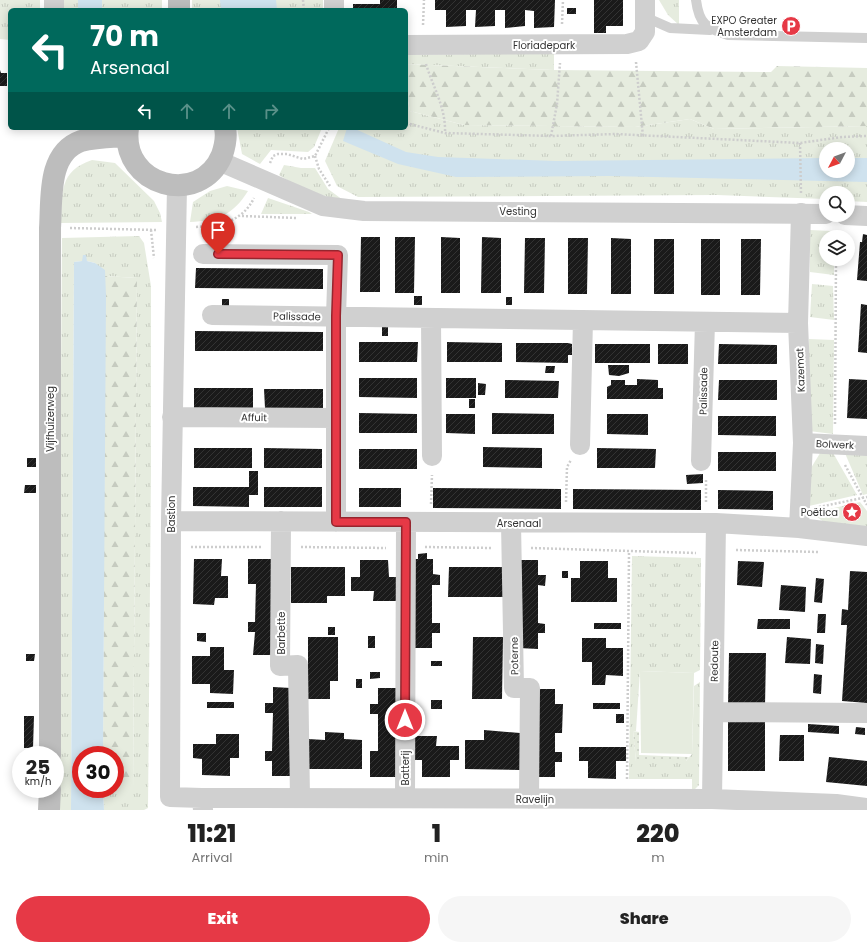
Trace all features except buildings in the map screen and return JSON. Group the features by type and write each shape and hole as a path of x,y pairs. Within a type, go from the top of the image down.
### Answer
{"street":[{"path":"634,42 640,41 645,32 645,9"},
{"name":"Floriadepark","path":"414,45 561,45 627,44 634,42"},
{"path":"128,132 129,152 136,165 147,176 161,183 177,186 193,183 208,174 219,161 224,148 225,130"},
{"name":"Vijfhuizerweg","path":"50,746 50,228 54,170 58,160 75,144 128,132"},
{"name":"Vesting","path":"219,161 324,206 364,211 819,214"},
{"name":"Bastion","path":"177,186 172,417 170,797 203,804"},
{"name":"Kazemat","path":"799,520 803,442 798,323 801,213"},
{"path":"855,215 867,216"},
{"path":"203,254 338,255 336,316 336,522"},
{"name":"Palissade","path":"212,315 798,323"},
{"path":"431,318 432,456"},
{"path":"580,445 583,320"},
{"name":"Palissade","path":"701,461 705,322"},
{"name":"Affuit","path":"172,417 336,418"},
{"name":"Bolwerk","path":"803,442 867,446"},
{"name":"Arsenaal","path":"171,521 711,523 799,520 867,536"},
{"name":"Barbette","path":"281,521 280,666 298,665 300,798"},
{"name":"Batterij","path":"405,798 406,522"},
{"name":"Poterne","path":"511,522 514,688 530,688 529,799"},
{"name":"Redoute","path":"711,523 714,712 712,799"},
{"path":"714,712 867,713"},
{"path":"49,810 50,798"},
{"name":"Ravelijn","path":"203,804 300,798 712,799 867,808"}],"lane":[{"path":"696,0 698,15 710,30"},
{"path":"645,9 670,28 710,30 728,35 867,38"}],"path":[{"path":"424,0 414,45 441,103 446,121 445,133"},
{"path":"552,136 557,104 563,0"},
{"path":"634,42 643,137"},
{"path":"408,124 445,133 552,136 615,134 643,137 800,143 842,137 867,136"},
{"path":"262,179 273,156 278,154 287,154 303,159 315,156 328,130"},
{"path":"800,143 800,183"},
{"path":"50,228 176,229 218,226 241,216"},
{"path":"836,266 834,444 862,498 867,504"},
{"path":"565,523 567,467 580,445"},
{"path":"431,522 432,456"},
{"path":"701,461 706,472 711,523"},
{"path":"799,520 867,497"},
{"path":"171,547 512,548 704,553"},
{"path":"627,799 629,552"}],"green space":[{"path":"0,0 40,0 40,8 8,8 8,40 0,39"},
{"path":"62,0 78,0 78,8 62,8"},
{"path":"102,0 162,0 162,8 102,8"},
{"path":"192,0 323,0 323,8 192,8"},
{"path":"659,0 679,0 679,25 668,15"},
{"path":"554,53 554,70 408,64 408,55"},
{"path":"408,64 554,70 771,72 777,66 867,68 867,126 714,129 690,119 635,127 464,125 410,111 408,101"},
{"path":"408,101 410,111 464,125 635,127 690,119 714,129 867,126 867,202 855,201 855,186 819,186 819,199 717,195 358,197 337,186 325,161 338,130 408,130"},
{"path":"237,130 321,130 314,147 308,152 271,150 260,164 242,154"},
{"path":"92,160 115,163 154,201 160,213 162,222 61,223 64,184 73,170"},
{"path":"284,165 301,168 315,168 328,189 347,203 302,189 279,175"},
{"path":"227,186 248,191 237,206 224,215 209,220 190,222 193,202 210,191"},
{"path":"268,198 309,212 312,214 261,214"},
{"path":"810,230 819,230 819,266 834,266 834,275 810,272"},
{"path":"139,236 144,243 151,286 148,808 144,810 104,810 103,798 124,798 124,789 133,789 137,278 105,276 95,263 87,261 83,255 83,261 74,262 71,810 58,810 58,798 64,798 64,746 58,746 62,238"},
{"path":"105,276 137,278 133,789 124,789 124,746 103,746"},
{"path":"812,284 833,286 834,320 810,317"},
{"path":"809,339 834,340 833,434 809,431"},
{"path":"822,450 832,451 857,495 809,506 806,476"},
{"path":"844,451 867,454 867,494 863,495"},
{"path":"860,502 867,511 867,527 829,526 812,513"},
{"path":"632,556 701,558 700,670 694,673 640,671 636,731 633,731 636,761 686,761 692,754 694,686 700,682 699,785 692,792 692,779 629,779"},
{"path":"640,671 694,673 692,754 641,753"},
{"path":"633,731 639,732 639,755 689,757 686,761 636,761"}],"water":[{"path":"78,0 102,0 102,8 78,8"},
{"path":"220,0 276,0 277,8 221,8"},
{"path":"346,130 357,130 406,152 438,157 556,161 819,158 819,178 855,178 855,158 867,158 867,182 609,176 456,177 398,164 343,141"},
{"path":"83,255 86,255 87,261 95,263 105,270 103,746 72,746 72,798 103,798 104,810 71,810 74,262 82,261"}],"place":[{"name":"EXPO Greater Amsterdam","path":"791,26"},
{"name":"Poëtica","path":"852,512"}],"route":[{"path":"218,254 338,255 336,316 336,522 406,522 405,720"}]}
